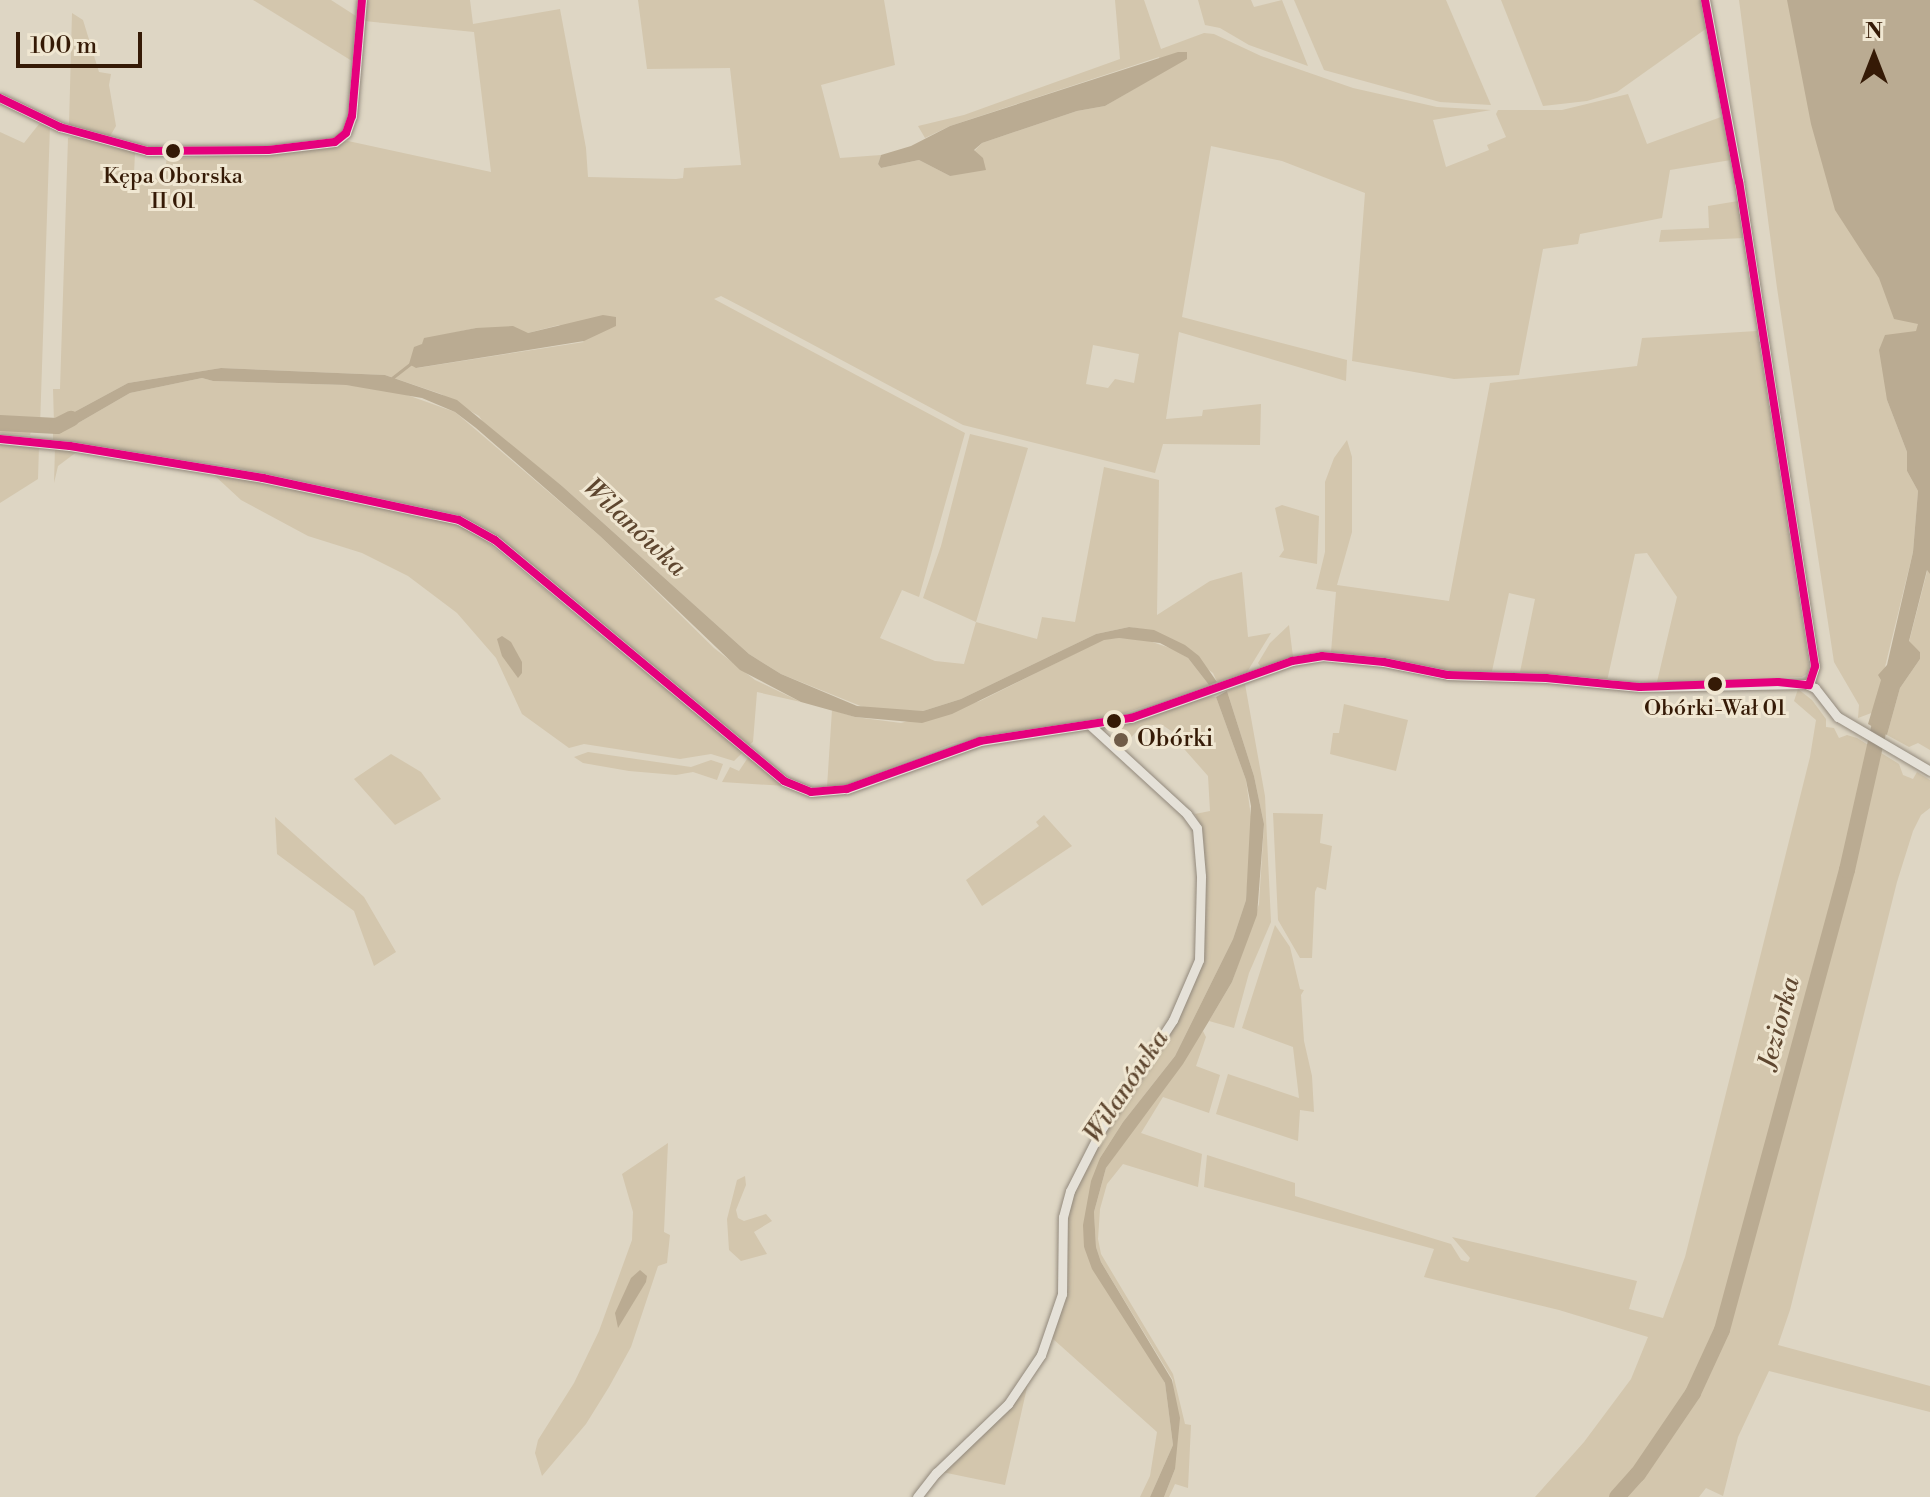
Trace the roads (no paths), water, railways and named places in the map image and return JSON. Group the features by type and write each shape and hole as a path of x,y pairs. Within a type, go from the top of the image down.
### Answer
{"street":[{"path":"0,98 60,127 148,151 268,150 335,142 346,133 352,116 362,0"},
{"path":"1705,0 1739,182 1815,666 1809,685"},
{"path":"0,439 70,446 263,478 459,520 495,540 784,781 811,792 847,789 980,741 1131,718 1292,661 1322,656 1384,662 1448,675 1546,678 1640,687 1778,682 1809,685 1818,691 1830,711 1930,771"},
{"path":"917,1497 936,1473 1008,1404 1041,1355 1062,1294 1063,1217 1070,1191 1101,1130 1173,1020 1199,960 1200,847 1197,828 1187,814 1091,726"}],"waterway":[{"path":"392,378 411,363"},
{"name":"Wilanówka","path":"0,423 57,426 71,419"},
{"name":"Jeziorka","path":"1617,1497 1638,1474 1693,1393 1722,1330 1847,870 1883,710"}],"place":[{"name":"Kępa Oborska II 01","path":"173,151"},
{"name":"Obórki-Wał 01","path":"1715,684"},
{"name":"Obórki","path":"1121,740"}]}
